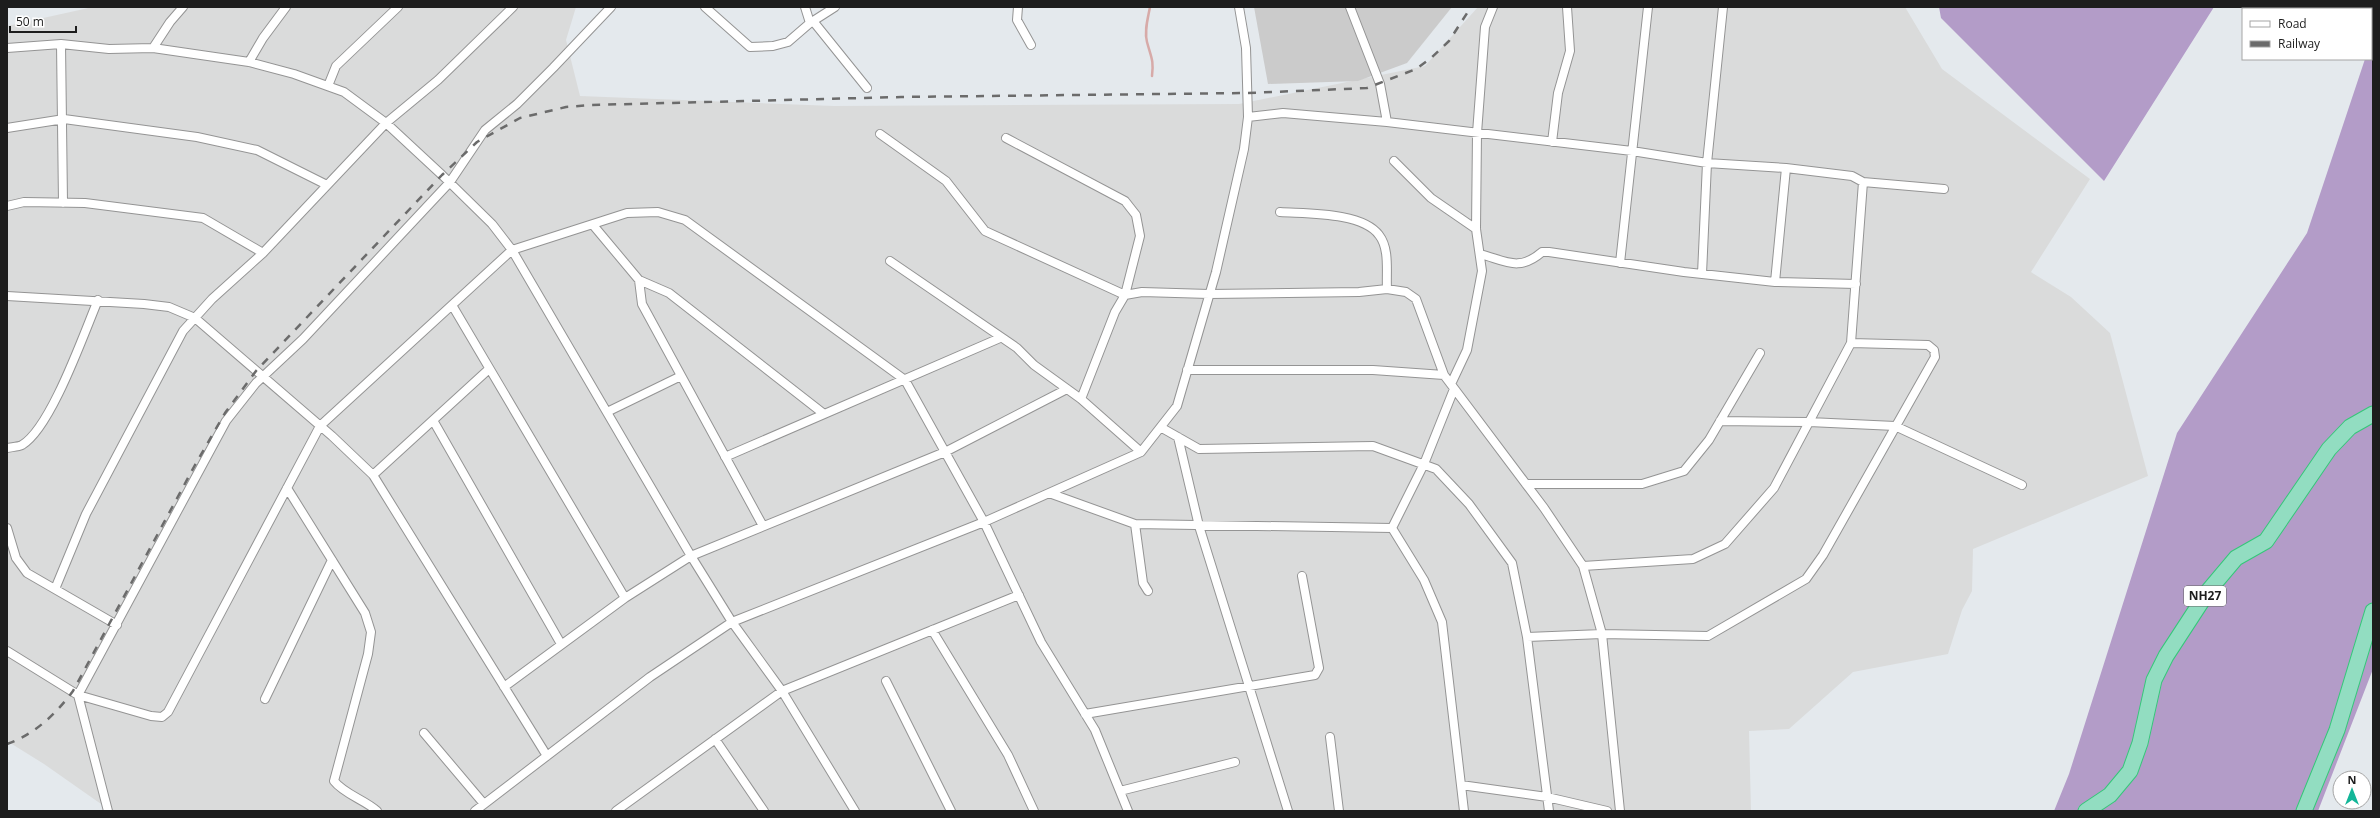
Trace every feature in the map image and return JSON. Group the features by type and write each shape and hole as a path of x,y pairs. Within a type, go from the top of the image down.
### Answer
{"highway":[{"name":"NH27","path":"2086,811 2110,795 2130,771 2140,744 2154,680 2166,656 2209,590 2236,558 2266,541 2329,449 2350,427 2373,414"},
{"path":"2304,811 2337,730 2373,611"}],"street":[{"path":"153,48 170,22 183,7"},
{"path":"249,62 263,38 286,7"},
{"path":"328,86 336,66 398,7"},
{"path":"55,589 86,514 183,331 212,299 263,253 386,123 438,80 513,7"},
{"path":"108,811 78,694 117,625 226,421 262,377 303,339 450,182 485,130 548,74 611,7"},
{"path":"705,7 750,47 773,46 788,42 812,22 836,7"},
{"path":"805,7 812,22 867,88"},
{"path":"1018,7 1017,20 1031,45"},
{"path":"475,811 650,677 732,622 984,522 1141,452 1162,428 1177,406 1209,294 1244,149 1248,117 1246,48 1239,7"},
{"path":"1350,7 1380,84 1387,122"},
{"path":"1392,528 1424,464 1466,350 1482,271 1476,229 1477,133 1485,27 1493,7"},
{"path":"1552,142 1558,93 1570,50 1567,7"},
{"path":"1620,263 1648,7"},
{"path":"1702,274 1707,163 1723,7"},
{"path":"61,44 64,119 63,203"},
{"path":"7,48 61,44 109,49 153,48 249,62 344,92 386,123 450,182 492,224 512,250 691,556 732,622 782,691 855,811"},
{"path":"1248,117 1283,113 1387,122 1632,151 1707,163 1786,168 1852,176 1863,182 1944,189"},
{"path":"7,128 64,119 197,137 257,150 327,185"},
{"path":"880,134 946,181 985,231 1125,294 1142,292 1209,294 1359,292 1387,289 1406,292 1416,299 1444,375 1526,484 1583,566 1602,634 1620,811"},
{"path":"1006,138 1126,201 1136,215 1140,236 1125,294 1115,312 1081,399"},
{"path":"1394,161 1431,198 1476,229"},
{"path":"1775,282 1786,168"},
{"path":"1583,566 1693,559 1725,544 1774,488 1851,343 1863,182"},
{"path":"7,206 24,202 85,203 202,218 263,253"},
{"path":"7,652 78,694 152,716 162,717 168,712 320,426 512,250 567,230 593,225 627,213 643,211 658,212 685,220 905,380 984,522 1041,642 1095,730 1128,811"},
{"path":"1280,212 1354,219 1369,225 1380,236 1386,254 1387,289"},
{"path":"593,225 639,280 669,293 824,414"},
{"path":"1480,254 1517,265 1532,260 1542,252 1702,274 1775,282 1856,284"},
{"path":"890,261 1000,338 1017,348 1034,365 1081,399 1141,452"},
{"path":"639,280 642,304 763,526"},
{"path":"7,296 98,300 169,307 195,318 320,426 373,475 547,756"},
{"path":"7,448 21,445 37,431 50,412 98,300"},
{"path":"452,305 626,598"},
{"path":"725,457 1000,338"},
{"path":"1526,637 1602,634 1708,636 1806,579 1823,555 1935,357 1934,350 1928,344 1851,343"},
{"path":"1526,484 1642,484 1663,479 1684,471 1709,440 1760,353"},
{"path":"373,475 434,422 490,369"},
{"path":"1187,370 1372,370 1444,375"},
{"path":"607,412 681,376"},
{"path":"504,687 626,598 691,556 945,452 1067,389"},
{"path":"1720,421 1808,422 1895,426 2022,485"},
{"path":"434,422 561,644"},
{"path":"1162,428 1199,449 1373,446 1436,469 1469,504 1512,563 1526,637 1549,811"},
{"path":"1178,436 1199,526 1288,811"},
{"path":"287,488 366,613 371,632 368,654 334,781 338,787 370,804 377,811"},
{"path":"1049,493 1135,524 1392,528"},
{"path":"1135,524 1143,583 1148,591"},
{"path":"7,528 16,558 27,573 117,625"},
{"path":"1392,528 1424,580 1442,622 1464,811"},
{"path":"265,699 332,560"},
{"path":"1085,714 1315,675 1319,668 1302,576"},
{"path":"616,811 782,691 1019,595"},
{"path":"932,630 1008,755 1034,811"},
{"path":"886,681 951,811"},
{"path":"424,733 484,804"},
{"path":"1330,737 1339,811"},
{"path":"715,739 764,811"},
{"path":"1120,791 1235,762"},
{"path":"1461,785 1547,797 1607,811"}],"shaded area":[{"path":"93,7 576,7 566,40 580,96 834,106 1239,104 1425,66 1478,7 1905,7 1942,69 2090,179 2031,272 2071,297 2110,333 2148,476 1973,549 1972,591 1962,610 1948,654 1853,672 1789,729 1749,731 1751,811 111,811 44,764 7,741 7,26"},
{"path":"1254,7 1452,7 1407,63 1358,81 1268,84"},
{"path":"1939,7 2214,7 2104,181 1941,18"},
{"path":"2373,36 2373,669 2334,770 2332,770 2332,775 2318,811 2054,811 2069,774 2177,433 2307,233 2365,60 2372,60"}],"waterway":[{"path":"1150,7 1146,33 1152,62 1152,76"}],"railway":[{"path":"7,744 36,729 59,708 73,691 195,465 225,413 256,371 442,175 477,142 520,118 566,107 591,105 901,97 1248,93 1367,88 1416,69 1431,58 1449,41 1471,7"}]}
